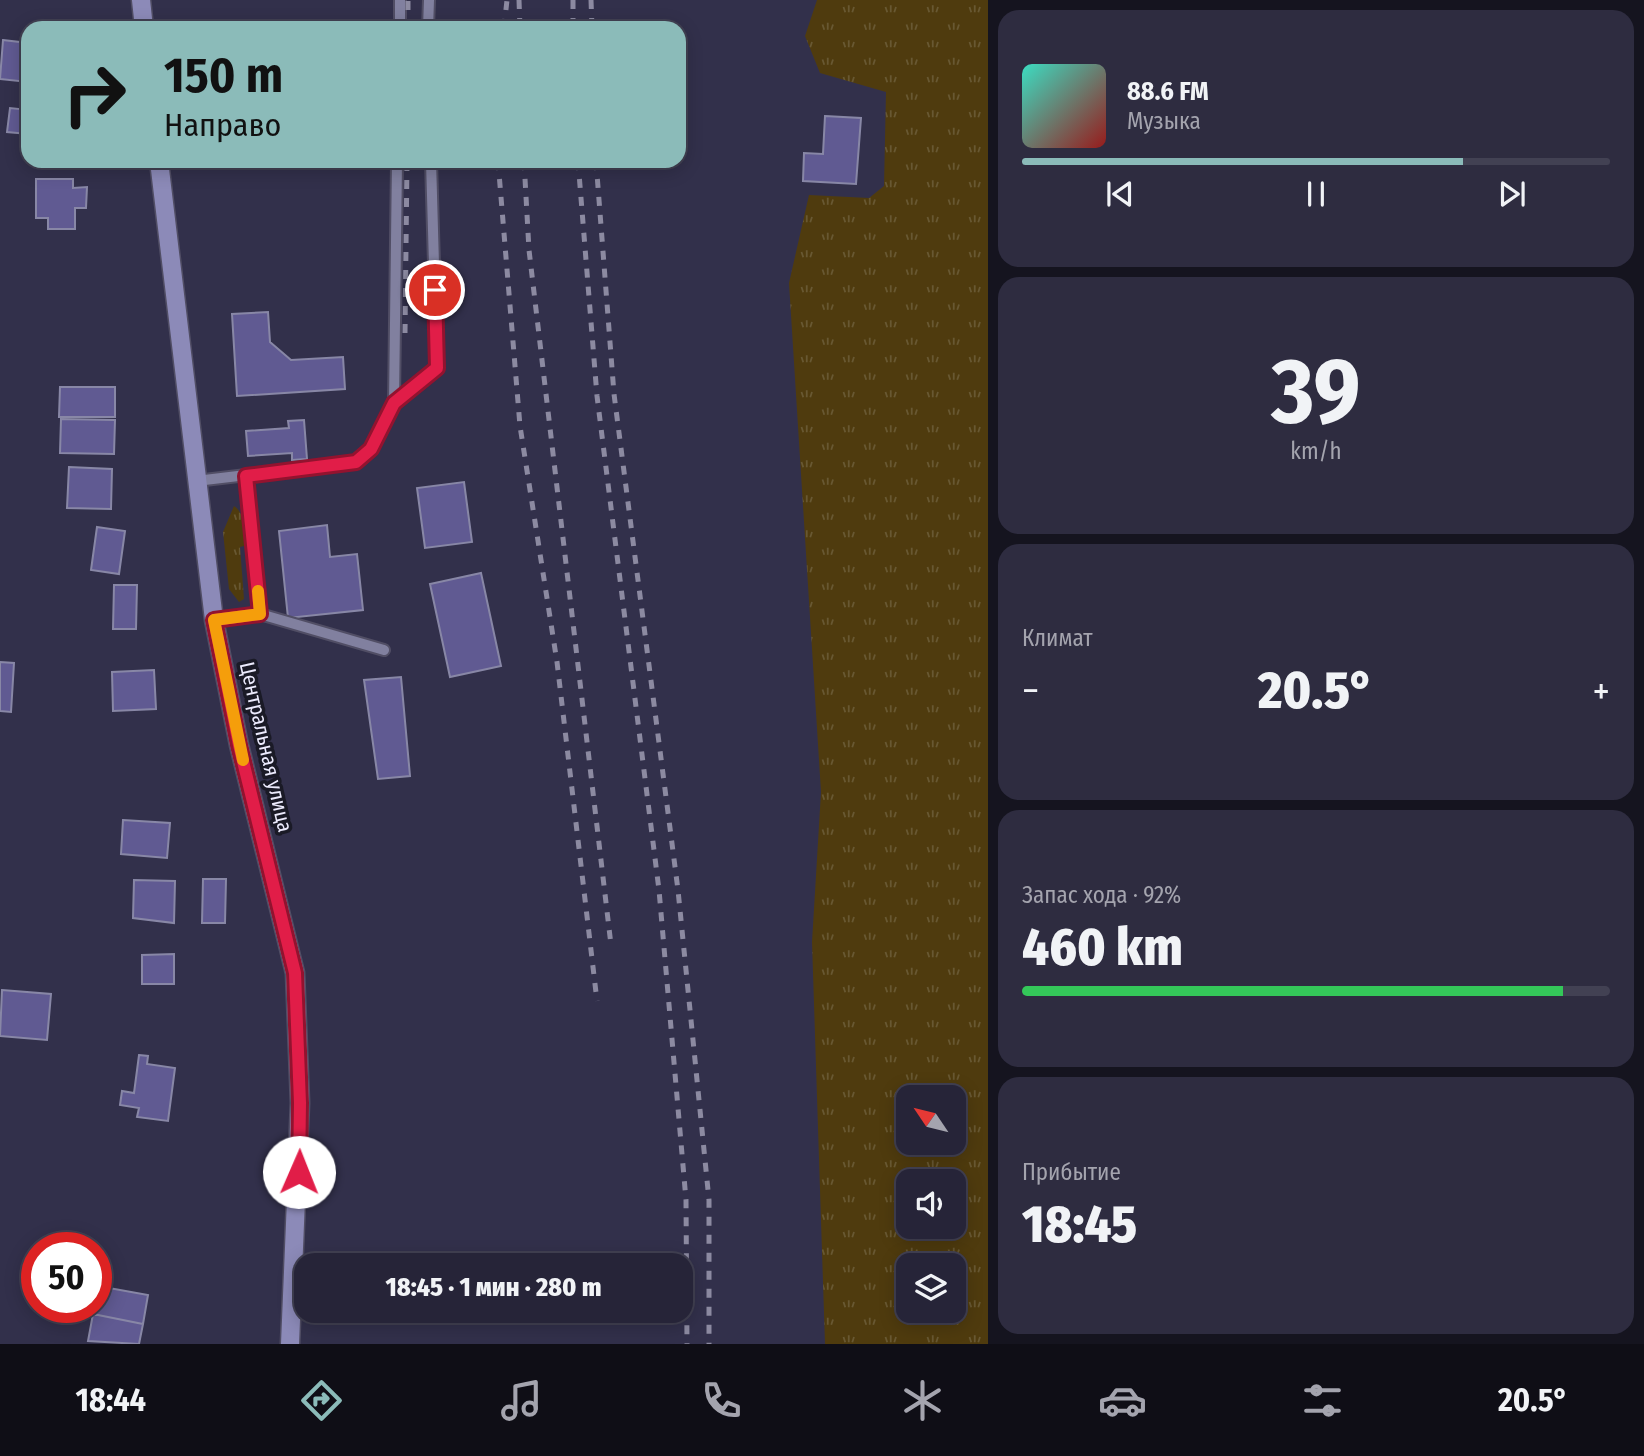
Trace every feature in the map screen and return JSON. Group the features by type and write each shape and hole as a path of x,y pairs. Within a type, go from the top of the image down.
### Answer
{"main road":[{"path":"141,0 143,21"},
{"name":"Центральная улица","path":"160,168 214,620 239,745 295,973 300,1131 290,1344"}],"lane":[{"path":"400,0 400,21"},
{"path":"428,21 429,0"},
{"path":"394,403 397,168"},
{"path":"196,481 356,462 371,449 394,403 437,368 431,168"},
{"path":"246,476 260,614"},
{"path":"214,620 260,614 384,650"}],"green space":[{"path":"817,0 988,0 988,1344 825,1344 812,942 821,792 789,283 809,195 869,198 884,186 886,92 820,73 805,36"},
{"path":"234,506 241,514 244,530 244,546 240,547 244,599 239,602 229,589 223,532"}],"building":[{"path":"3,40 21,42 21,81 0,79"},
{"path":"10,108 21,109 21,133 7,132"},
{"path":"825,116 861,118 856,184 803,181 804,153 823,154"},
{"path":"36,179 73,179 73,188 87,187 86,208 75,208 75,229 48,229 48,218 36,218"},
{"path":"268,312 270,342 291,360 343,357 345,389 237,396 232,314"},
{"path":"60,387 115,387 115,417 59,417"},
{"path":"61,419 115,420 114,454 60,453"},
{"path":"304,420 307,459 292,460 292,453 248,456 246,431 289,428 288,421"},
{"path":"69,467 112,469 111,509 67,508"},
{"path":"464,482 472,542 425,548 417,488"},
{"path":"327,525 330,557 357,554 363,610 288,618 279,531"},
{"path":"97,527 125,531 119,574 91,570"},
{"path":"481,573 501,666 450,677 430,584"},
{"path":"114,585 137,585 136,629 113,629"},
{"path":"0,662 14,663 11,712 0,711"},
{"path":"154,670 156,709 113,711 112,672"},
{"path":"401,677 410,776 378,779 364,680"},
{"path":"123,820 170,823 167,858 121,854"},
{"path":"203,879 226,879 225,923 202,923"},
{"path":"134,880 175,881 174,923 133,918"},
{"path":"174,954 174,984 142,984 142,955"},
{"path":"2,990 51,994 47,1040 0,1036"},
{"path":"139,1055 148,1056 147,1064 175,1068 168,1121 137,1117 139,1108 120,1105 122,1091 134,1093"},
{"path":"112,1289 148,1295 143,1324 112,1318"},
{"path":"112,1318 143,1324 139,1344 88,1341 91,1323 112,1323"}],"railway":[{"path":"408,0 408,21"},
{"path":"505,21 507,0"},
{"path":"519,0 520,21"},
{"path":"573,0 573,21"},
{"path":"591,0 592,21"},
{"path":"405,333 407,168"},
{"path":"499,168 520,426 557,662 597,1001"},
{"path":"524,168 529,250 611,945"},
{"path":"579,168 597,396 659,890 686,1200 687,1344"},
{"path":"597,168 614,394 678,890 709,1200 709,1344"}],"slow traffic":[{"path":"243,760 214,620 260,614 258,591"}],"route":[{"path":"299,1172 300,1103 295,973 287,929 239,745 214,620 260,614 246,476 349,465 367,453 394,403 437,368 435,290"}]}
